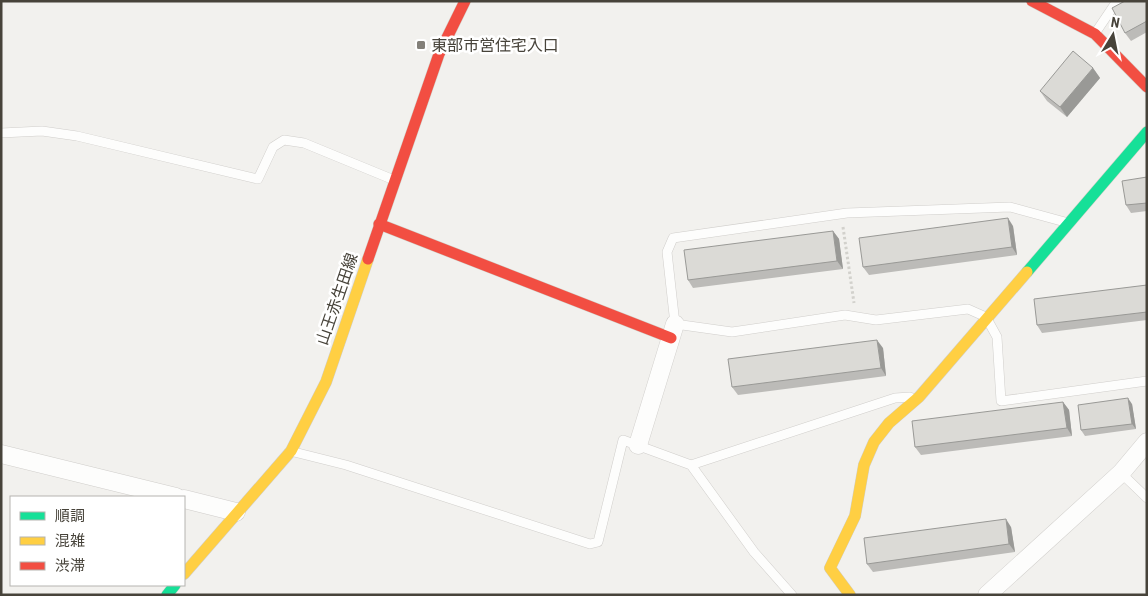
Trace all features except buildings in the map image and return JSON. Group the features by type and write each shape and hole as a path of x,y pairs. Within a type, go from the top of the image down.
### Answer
{"street":[{"name":"山王赤生田線","path":"185,573 291,451 326,382 394,180 439,54 465,1"},
{"path":"1032,1 1094,34 1147,87"},
{"path":"850,595 830,568 854,517 859,500 864,460 870,445 888,423 919,397 1147,132"},
{"path":"379,224 673,331 638,445"},
{"path":"987,595 1121,473 1147,442"},
{"path":"1,454 172,496"},
{"path":"185,499 236,512"}],"lane":[{"path":"1094,34 1117,1"},
{"path":"1,133 42,131 76,136 258,178 274,147 284,140 304,143 394,180"},
{"path":"1068,223 1010,207 841,214 673,238 667,252 673,331 732,332 829,317 854,317 876,320 968,308 986,317 997,337 1001,401 1147,382"},
{"path":"691,465 895,398 919,397"},
{"path":"291,451 374,474 590,544 598,542 623,440 691,465 754,552 792,595"},
{"path":"1121,473 1147,498"}],"path":[{"path":"841,214 855,309 854,317"}],"traffic: fast":[{"path":"1027,272 1147,132"},
{"path":"167,595 174,586"}],"traffic: slow":[{"path":"185,573 291,451 326,382 368,259"},
{"path":"850,595 830,568 855,516 864,465 874,442 889,423 919,397 1027,272"}],"traffic: jam":[{"path":"368,259 439,54 465,1"},
{"path":"1032,1 1095,34 1147,87"},
{"path":"379,224 671,338"}],"place":[{"name":"東部市営住宅入口","path":"421,45"}]}
